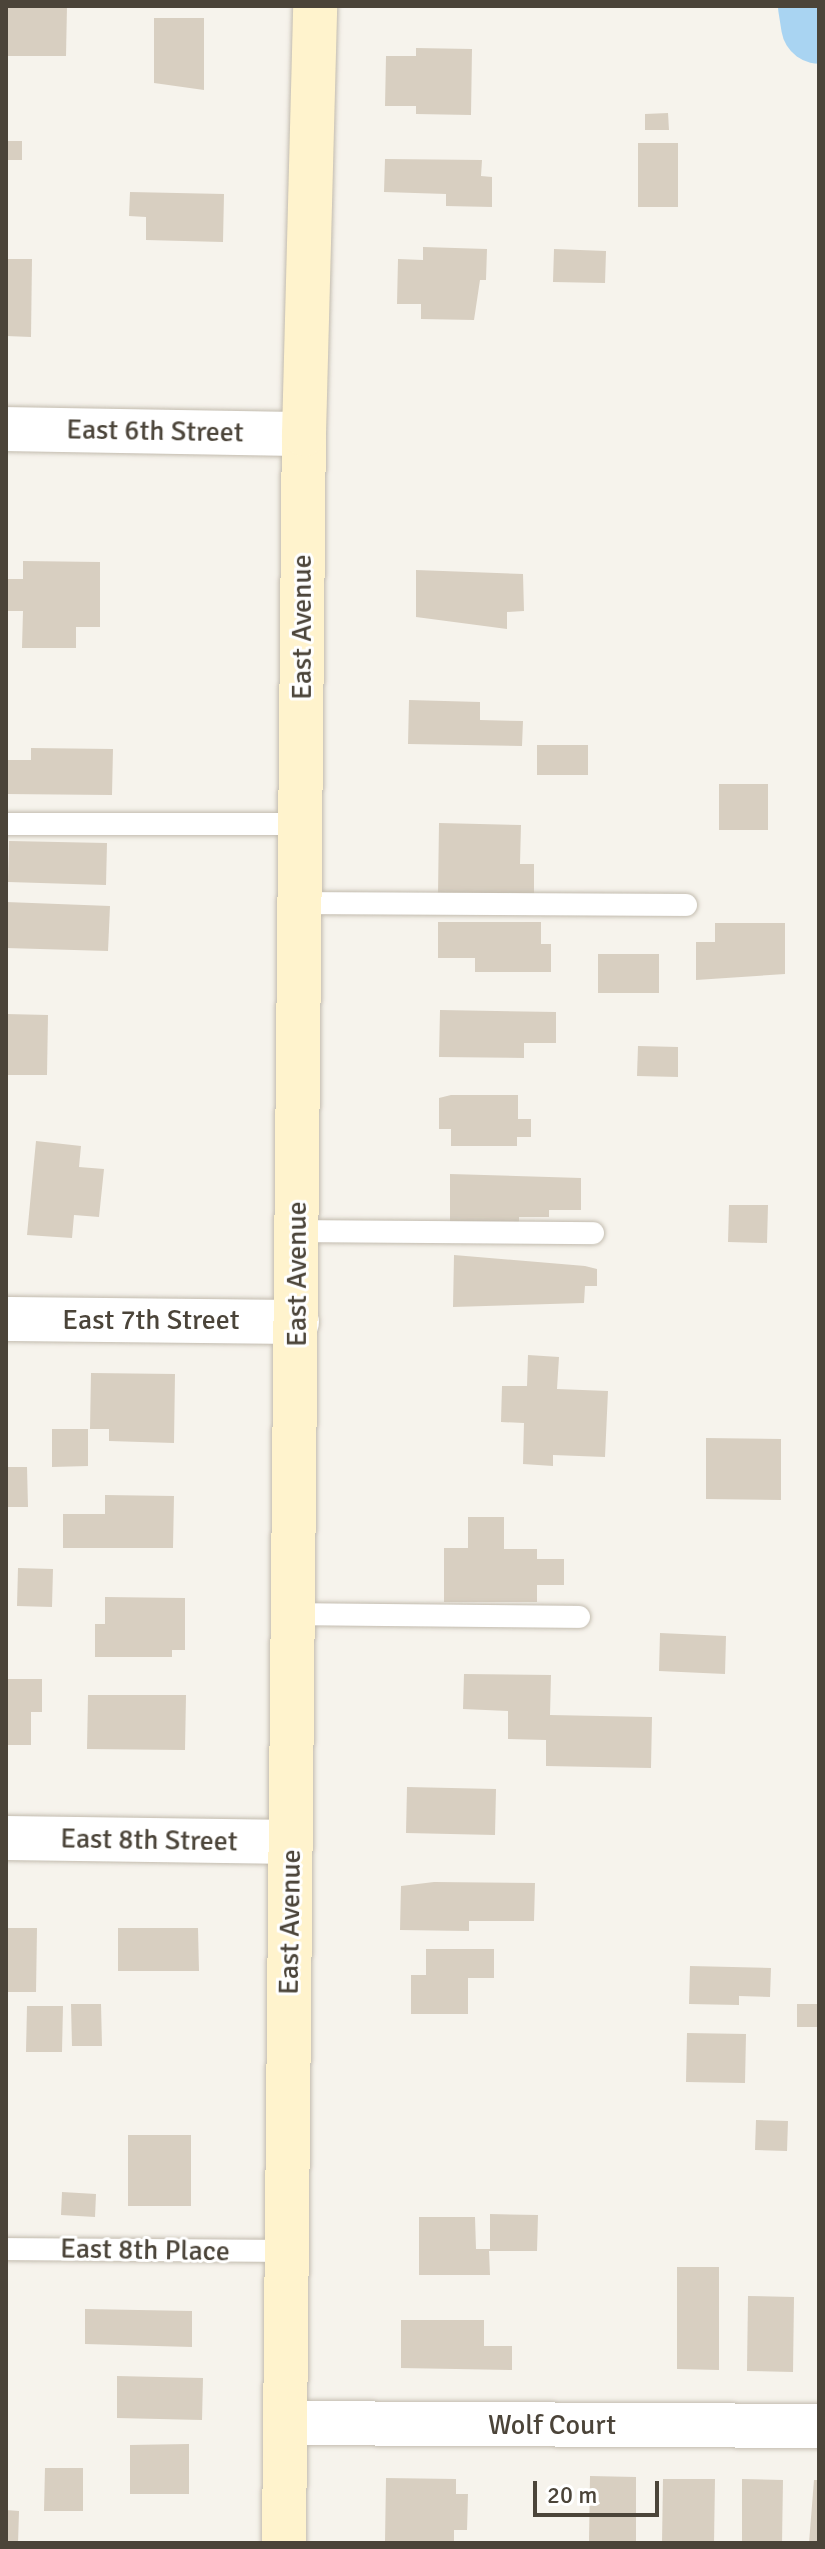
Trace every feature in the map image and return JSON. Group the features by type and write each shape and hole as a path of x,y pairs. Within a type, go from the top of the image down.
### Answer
{"street":[{"name":"East Avenue","path":"284,2543 284,2251 297,1322 304,434 315,6"},
{"name":"East 6th Street","path":"6,429 304,434"},
{"name":"East 7th Street","path":"6,1319 297,1322"},
{"name":"East 8th Street","path":"6,1838 291,1842"},
{"name":"Wolf Court","path":"285,2423 819,2426"}],"lane":[{"path":"6,824 301,824"},
{"path":"300,903 686,905"},
{"path":"297,1231 593,1233"},
{"path":"293,1614 579,1617"},
{"name":"East 8th Place","path":"6,2249 284,2251"}],"building":[{"path":"7,6 67,6 66,56 6,56"},
{"path":"154,18 204,18 204,90 154,83"},
{"path":"416,48 472,49 471,115 416,114 416,106 385,106 386,56 416,56"},
{"path":"668,113 669,130 645,130 645,114"},
{"path":"6,141 22,141 22,160 6,160"},
{"path":"638,143 678,143 678,207 638,207"},
{"path":"385,159 482,160 481,176 492,177 492,207 446,206 446,194 384,192"},
{"path":"130,192 224,194 223,242 146,240 146,217 129,216"},
{"path":"423,247 487,249 486,280 480,280 474,320 421,319 421,304 397,304 398,259 423,260"},
{"path":"554,249 606,251 605,283 553,282"},
{"path":"6,259 32,259 31,337 6,336"},
{"path":"23,561 100,562 100,627 76,627 76,648 22,648 23,611 6,611 6,579 23,579"},
{"path":"416,570 523,574 524,611 507,612 507,629 416,617"},
{"path":"409,700 480,702 480,720 523,721 522,746 408,744"},
{"path":"537,745 588,745 588,775 537,775"},
{"path":"31,748 113,749 112,795 6,794 6,760 31,760"},
{"path":"719,784 768,784 768,830 719,830"},
{"path":"439,823 521,825 520,864 534,864 534,894 438,893"},
{"path":"9,841 107,843 106,885 8,882"},
{"path":"6,902 110,906 108,951 6,948"},
{"path":"438,922 541,922 541,944 551,944 551,972 475,972 475,958 438,958"},
{"path":"715,923 785,923 785,974 696,980 696,942 715,942"},
{"path":"598,954 659,954 659,993 598,993"},
{"path":"440,1010 556,1012 556,1043 524,1043 524,1058 439,1057"},
{"path":"6,1014 48,1015 47,1075 6,1075"},
{"path":"638,1046 678,1047 678,1077 637,1076"},
{"path":"451,1095 518,1095 518,1119 531,1119 531,1137 517,1137 517,1146 451,1146 451,1129 439,1129 439,1098"},
{"path":"36,1141 81,1146 79,1167 104,1169 99,1217 74,1215 72,1238 27,1235"},
{"path":"450,1174 581,1178 581,1210 549,1210 549,1217 519,1217 519,1223 450,1223"},
{"path":"729,1205 768,1205 767,1243 728,1242"},
{"path":"454,1255 585,1266 597,1269 597,1286 585,1286 584,1303 453,1307"},
{"path":"528,1355 559,1357 557,1389 608,1391 605,1457 553,1455 553,1466 523,1464 524,1423 501,1422 502,1386 527,1386"},
{"path":"91,1373 175,1374 174,1443 109,1441 109,1429 90,1429"},
{"path":"52,1429 88,1429 88,1466 52,1467"},
{"path":"706,1438 781,1439 781,1500 706,1499"},
{"path":"6,1467 27,1467 28,1507 6,1507"},
{"path":"105,1495 174,1496 173,1548 63,1548 63,1514 105,1514"},
{"path":"468,1517 504,1517 504,1549 537,1549 537,1559 564,1559 564,1585 537,1585 537,1602 444,1602 444,1548 468,1548"},
{"path":"18,1568 53,1569 52,1607 17,1606"},
{"path":"105,1597 185,1598 185,1650 172,1650 172,1657 95,1657 95,1624 105,1624"},
{"path":"660,1633 726,1636 725,1674 659,1671"},
{"path":"464,1674 551,1675 550,1715 652,1717 651,1768 546,1766 546,1740 508,1739 508,1711 463,1709"},
{"path":"6,1679 42,1679 42,1712 31,1712 31,1745 6,1745"},
{"path":"88,1695 186,1695 185,1750 87,1749"},
{"path":"407,1787 496,1789 495,1835 406,1833"},
{"path":"434,1882 535,1883 534,1921 469,1921 469,1931 400,1930 401,1886"},
{"path":"6,1928 37,1928 36,1992 6,1992"},
{"path":"118,1928 198,1928 199,1971 118,1971"},
{"path":"426,1949 494,1949 494,1978 468,1978 468,2014 411,2014 411,1975 426,1975"},
{"path":"690,1966 771,1968 770,1997 739,1996 739,2005 689,2004"},
{"path":"71,2004 101,2004 102,2046 72,2046"},
{"path":"797,2004 819,2004 819,2027 797,2027"},
{"path":"27,2006 63,2006 62,2052 26,2052"},
{"path":"687,2033 746,2034 745,2083 686,2082"},
{"path":"756,2120 788,2121 787,2151 755,2150"},
{"path":"128,2135 191,2135 191,2206 128,2206"},
{"path":"62,2192 96,2194 95,2217 61,2215"},
{"path":"490,2214 538,2215 537,2251 489,2251 490,2275 419,2275 419,2217 475,2217 476,2249 490,2249"},
{"path":"677,2267 719,2267 719,2370 677,2369"},
{"path":"748,2296 794,2297 793,2372 747,2371"},
{"path":"85,2309 192,2311 192,2347 85,2344"},
{"path":"401,2320 484,2320 484,2346 512,2346 512,2370 401,2368"},
{"path":"117,2376 203,2378 202,2420 117,2418"},
{"path":"189,2444 189,2494 130,2494 130,2445"},
{"path":"45,2468 83,2468 83,2511 44,2511"},
{"path":"590,2476 636,2477 636,2543 589,2543"},
{"path":"386,2478 456,2479 456,2494 468,2494 467,2530 454,2530 454,2543 385,2543"},
{"path":"663,2479 715,2479 714,2543 662,2543"},
{"path":"742,2479 783,2480 782,2543 742,2543"},
{"path":"814,2480 819,2480 819,2543 809,2543"},
{"path":"6,2510 19,2511 18,2543 6,2543"}],"waterway":[{"path":"816,6 819,26"}]}
